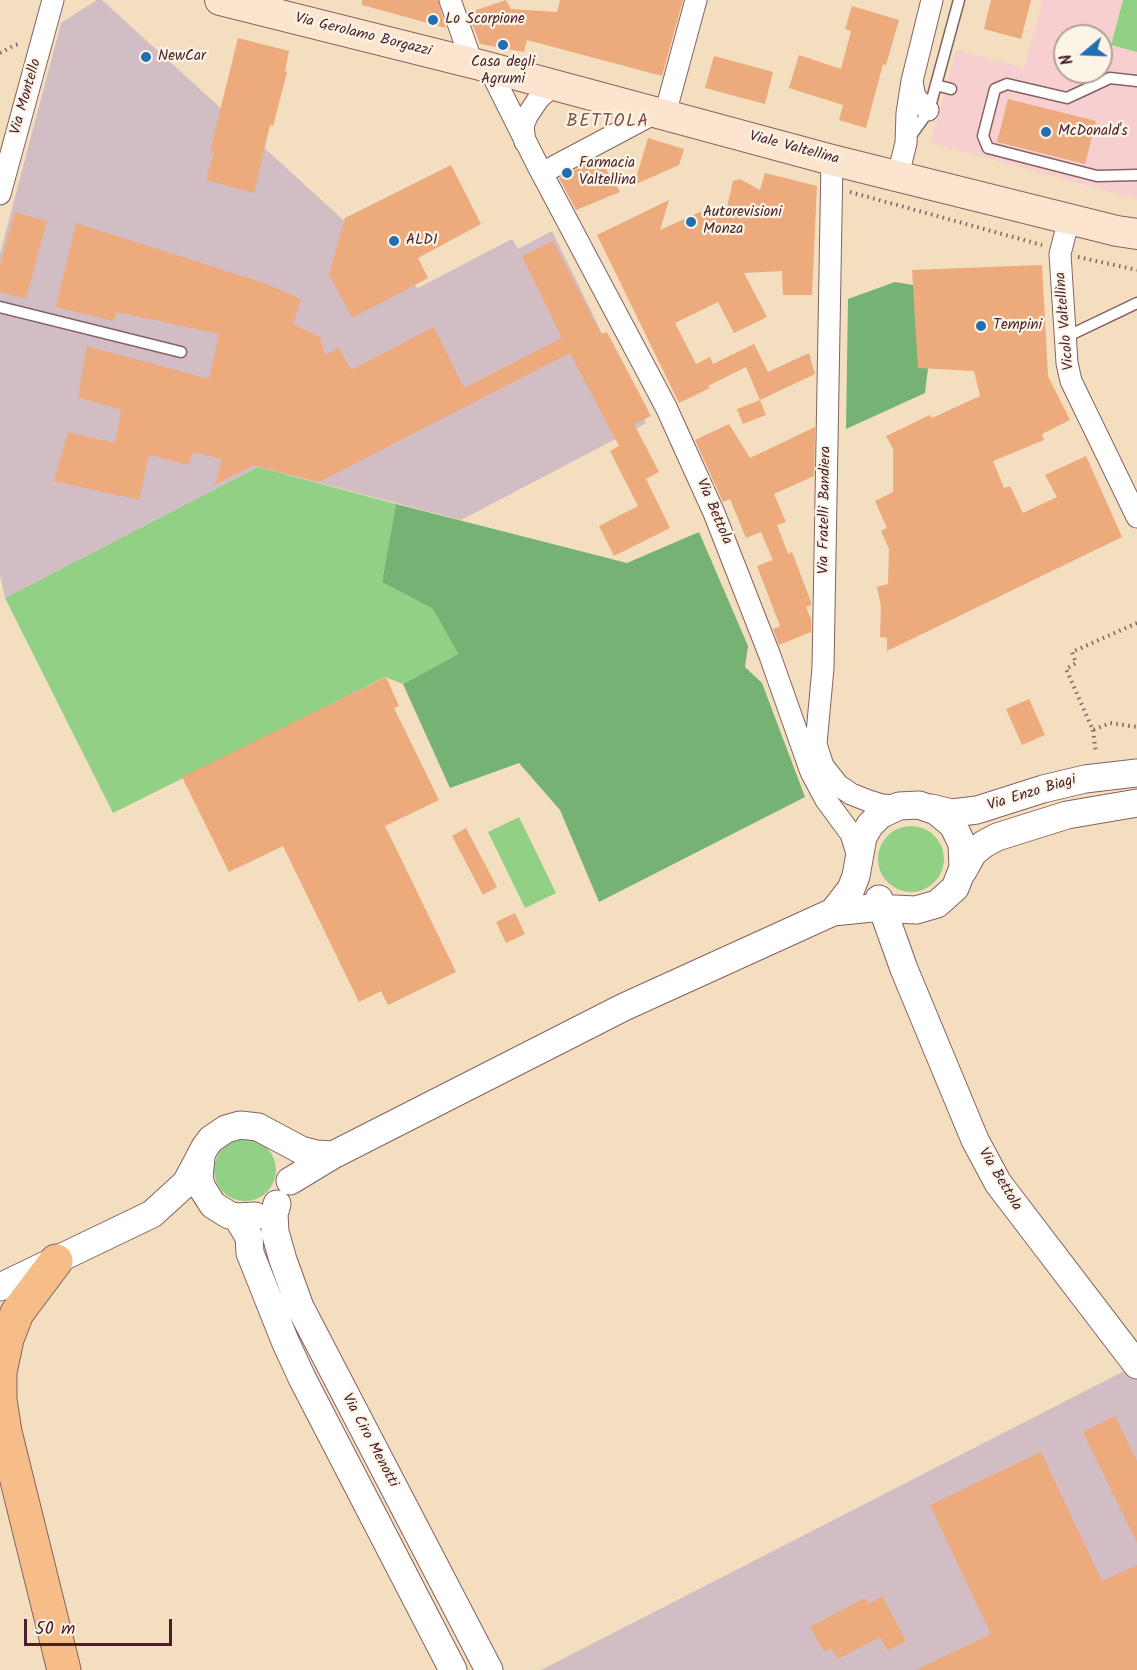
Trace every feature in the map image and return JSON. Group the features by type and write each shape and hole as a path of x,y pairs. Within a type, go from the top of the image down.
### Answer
{"highway":[{"path":"56,1261 17,1313 7,1339 0,1372 0,1400 10,1453 64,1670"}],"main road":[{"name":"Via Gerolamo Borgazzi","path":"220,0 480,66"},
{"name":"Viale Valtellina","path":"480,66 832,160 1130,235"}],"street":[{"name":"Via Montello","path":"0,194 53,0"},
{"name":"Via Bettola","path":"450,0 480,66 542,173 666,407 714,513 770,656 811,772 826,800 851,834 859,861"},
{"path":"542,173 661,113 696,0"},
{"path":"898,176 906,142 907,113 912,81 932,0"},
{"path":"912,81 915,97 928,110"},
{"path":"525,142 523,126 527,116 539,98 554,85"},
{"name":"Via Fratelli Bandiera","path":"832,160 823,668 816,744 823,766 838,785 851,794 882,805 915,807"},
{"name":"Vicolo Valtellina","path":"1069,219 1060,254 1067,363 1071,381 1137,517"},
{"name":"Via Enzo Biagi","path":"915,807 952,813 977,810 1043,789 1085,779 1137,773"},
{"name":"Via Enzo Biagi","path":"963,871 973,853 997,837 1067,815 1137,803"},
{"path":"0,1287 152,1214 195,1206 229,1214 257,1216 266,1213 284,1193 333,1155 624,1007 833,912 887,905 912,911 937,904 957,885 963,871 964,854 958,832 946,818 915,807 885,812 870,825 861,844 851,889 833,912"},
{"path":"859,861 865,883 887,905"},
{"name":"Via Bettola","path":"887,905 904,969 975,1140 998,1183 1137,1365"},
{"name":"Via Bettola","path":"904,969 903,945 908,925 912,918 925,909"},
{"path":"152,1214 186,1183 211,1139 232,1126 258,1127 301,1150 333,1155"},
{"path":"277,1137 291,1165 284,1193"},
{"path":"201,1157 199,1178 202,1188 213,1205 229,1214"},
{"name":"Via Ciro Menotti","path":"284,1193 274,1214 275,1232 300,1307 489,1670"},
{"name":"Via Ciro Menotti","path":"229,1214 249,1237 250,1253 302,1378 453,1670"}],"lane":[{"path":"906,142 928,110 959,0"},
{"path":"1137,81 1110,78 1067,98 1007,84 995,89 983,136 988,148 1097,176 1137,175"},
{"path":"936,85 951,89"},
{"path":"1066,336 1137,303"},
{"path":"0,307 181,352"}],"path":[{"path":"1077,257 1137,270"},
{"path":"1096,753 1093,730 1066,669 1076,663 1072,652 1137,623"},
{"path":"1093,730 1110,723 1137,727"}],"shaded area":[{"path":"97,0 102,0 418,288 512,239 518,249 552,231 646,423 461,520 258,467 5,598 0,575 0,254 61,23"},
{"path":"1043,0 1123,0 1113,38 1113,24 1053,24 1053,84 1113,84 1113,46 1137,52 1137,199 931,143 956,50 1024,68"},
{"path":"1130,1368 1137,1377 1137,1670 541,1670"}],"green space":[{"path":"1123,0 1137,0 1137,52 1113,46"},
{"path":"895,282 913,285 928,368 925,393 846,429 848,299"},
{"path":"258,467 396,504 382,582 433,609 458,654 403,684 385,677 113,813 5,598"},
{"path":"396,504 627,563 699,532 748,646 745,667 762,683 805,797 599,902 560,810 519,763 450,788 403,684 458,654 433,609 382,582"},
{"path":"519,817 556,893 525,908 488,832"},
{"path":"904,826 918,826 930,831 939,840 944,859 942,872 935,883 918,892 904,892 892,887 883,878 878,866 878,852 883,840 892,831"},
{"path":"239,1139 251,1139 267,1148 274,1158 276,1170 274,1182 267,1192 251,1201 239,1201 228,1196 219,1187 214,1176 214,1164 219,1153 228,1144"}],"building":[{"path":"362,0 438,0 446,28 362,5"},
{"path":"506,0 511,9 557,12 560,0 683,0 662,76 527,40 524,52 480,44 468,13"},
{"path":"991,0 1031,0 1021,39 984,29"},
{"path":"852,6 899,20 886,65 883,64 866,128 839,120 843,105 789,88 799,55 841,69 851,31 845,29"},
{"path":"238,38 289,51 285,71 287,72 273,126 270,125 254,193 206,180 214,152 210,151"},
{"path":"714,56 773,72 765,104 705,88"},
{"name":"McDonald's","path":"1008,99 1096,121 1085,164 997,142"},
{"path":"648,138 684,149 679,165 634,185"},
{"path":"599,157 620,192 576,210 559,178"},
{"name":"ALDI","path":"451,165 481,224 418,258 428,278 352,318 329,274 345,218"},
{"path":"765,173 817,186 812,295 783,295 782,271 744,273 767,317 734,333 718,302 675,323 696,364 710,357 713,364 754,344 768,372 809,353 815,374 760,400 746,367 679,403 597,235 669,200 660,230 711,207 725,216 733,181 740,179 760,190"},
{"path":"15,212 47,221 26,299 0,292 0,265"},
{"path":"76,223 264,283 301,299 293,324 320,337 325,355 339,348 351,370 434,327 464,388 562,338 522,256 553,241 601,334 607,332 651,416 634,424 659,472 646,479 670,528 614,556 599,526 638,506 610,451 619,446 570,353 319,482 253,465 215,485 222,459 193,452 189,465 149,455 139,500 54,481 68,432 115,443 121,410 78,397 87,346 209,379 219,334 117,312 114,321 56,307"},
{"path":"1042,265 1048,376 1070,420 1042,434 1044,440 993,461 1004,488 1010,486 1023,513 1057,497 1045,475 1086,456 1122,537 887,651 887,638 880,637 881,606 877,587 888,584 889,549 881,531 887,528 875,501 893,492 893,449 886,436 930,415 932,418 980,396 974,371 918,368 912,270"},
{"path":"760,400 766,415 743,424 737,409"},
{"path":"729,424 750,458 815,427 814,476 774,494 786,522 777,525 788,554 792,552 811,602 811,605 806,607 811,619 811,632 779,645 773,629 780,626 757,566 773,560 761,532 746,538 730,499 723,502 695,440"},
{"path":"386,677 399,706 394,708 439,800 385,826 456,972 388,1005 381,991 359,1002 283,846 229,872 182,777"},
{"path":"1029,699 1045,735 1022,745 1006,709"},
{"path":"466,828 497,887 483,895 452,836"},
{"path":"515,913 525,934 506,943 496,922"},
{"path":"1115,1416 1137,1461 1137,1543 1083,1432"},
{"path":"1041,1452 1102,1581 1137,1565 1137,1670 916,1670 991,1634 930,1505"},
{"path":"882,1596 906,1641 888,1651 880,1637 838,1659 831,1648 824,1652 810,1627 865,1598 868,1604"}],"place":[{"name":"Lo Scorpione","path":"433,20"},
{"name":"Casa degli Agrumi","path":"503,45"},
{"name":"NewCar","path":"146,57"},
{"name":"McDonald's","path":"1046,132"},
{"name":"Farmacia Valtellina","path":"567,173"},
{"name":"Autorevisioni Monza","path":"691,222"},
{"name":"ALDI","path":"394,241"},
{"name":"Tempini","path":"981,326"}],"district":[{"name":"BETTOLA","path":"608,123"}]}
